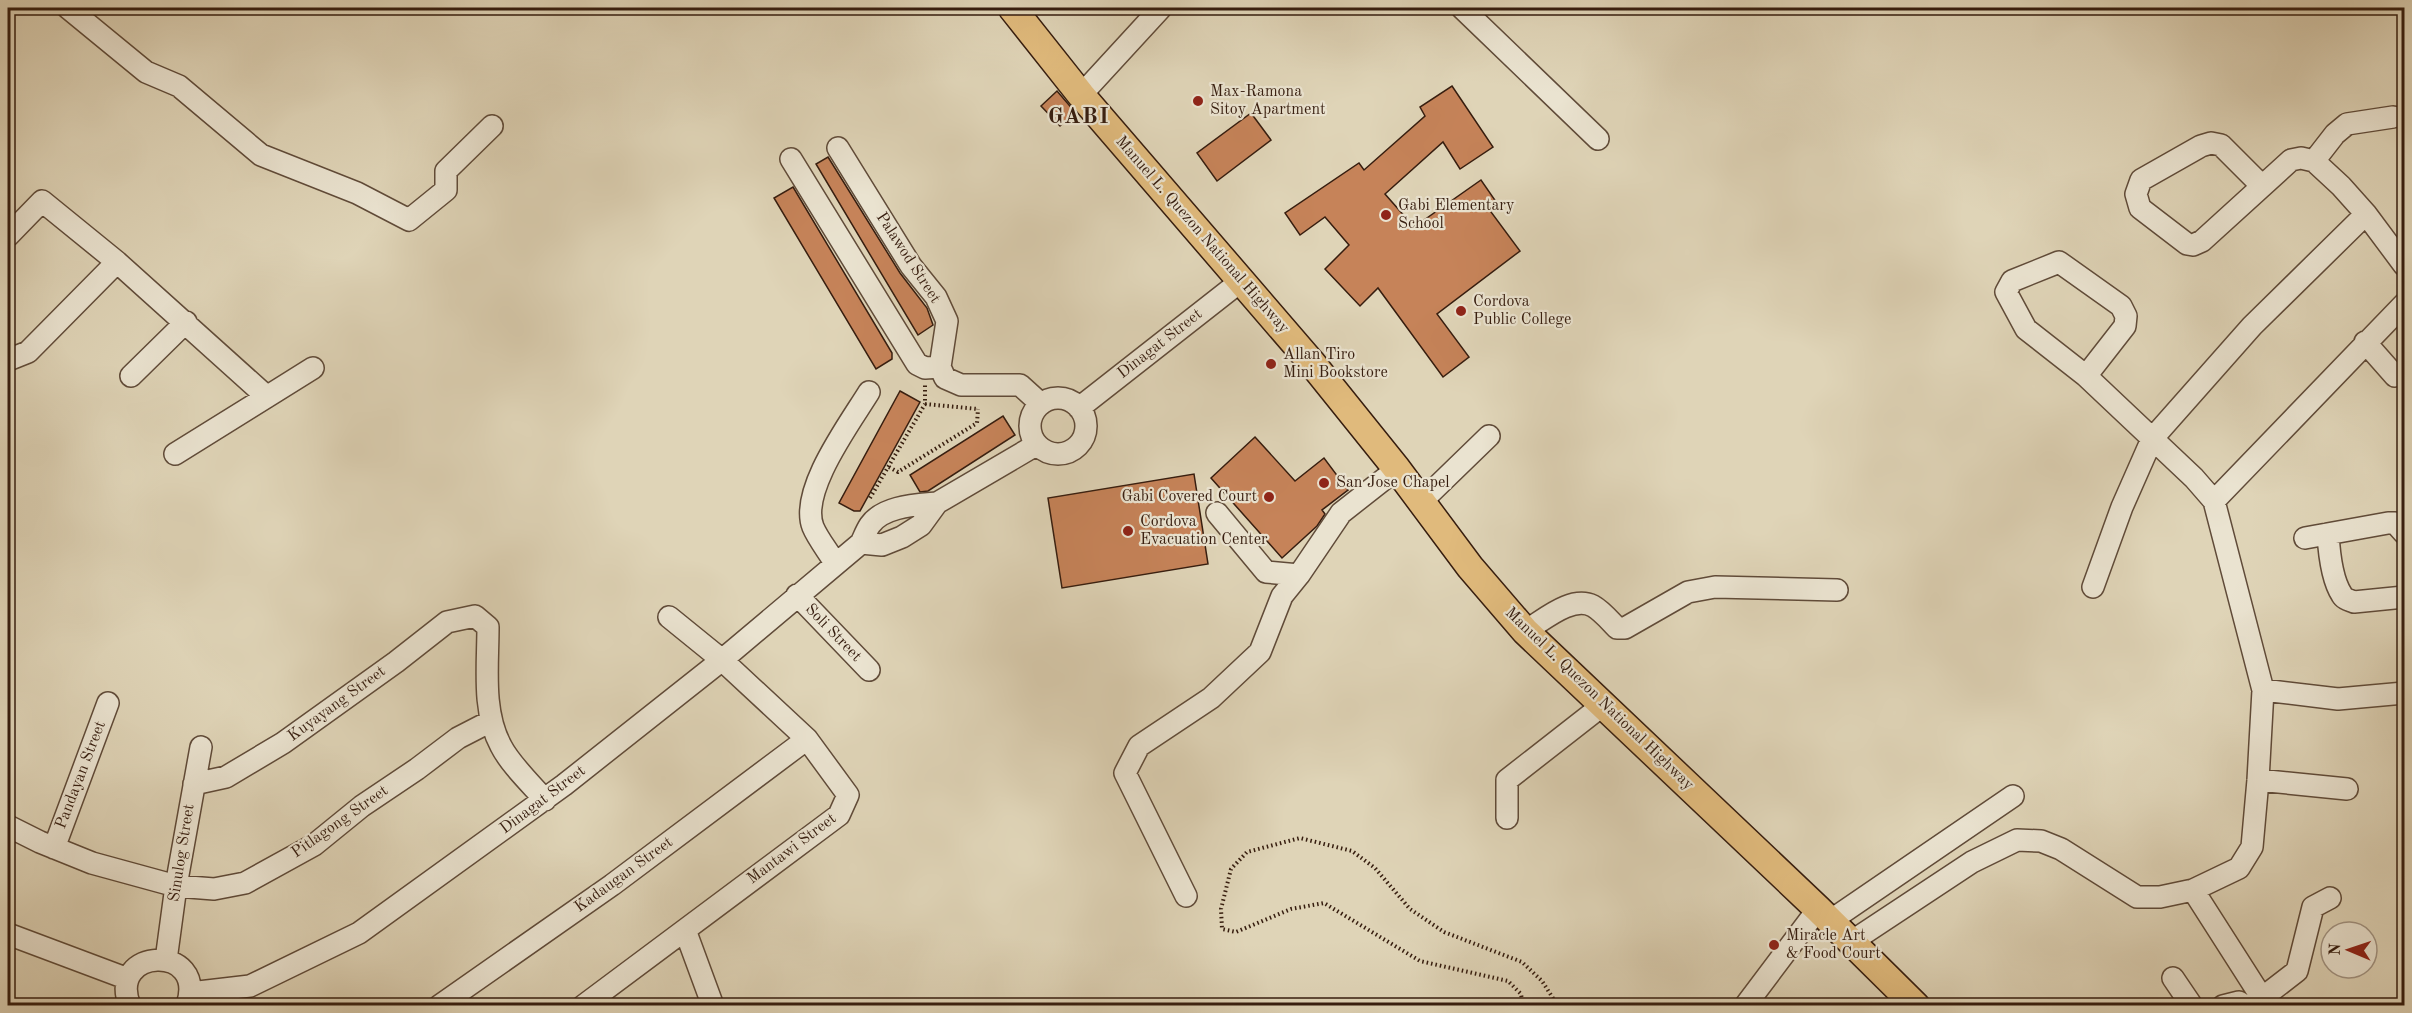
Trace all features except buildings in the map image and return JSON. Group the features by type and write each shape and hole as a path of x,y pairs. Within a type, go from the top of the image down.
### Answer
{"main road":[{"name":"Manuel L. Quezon National Highway","path":"1012,8 1081,95 1311,362 1422,501 1470,567 1525,631 1917,1005"}],"street":[{"path":"68,8 146,72 179,86 261,154 357,193 409,220 446,190 446,171 492,126"},
{"path":"1081,95 1161,8"},
{"path":"1462,8 1598,139"},
{"path":"2314,161 2334,134 2348,124 2393,117"},
{"path":"2261,185 2221,145 2211,143 2201,146 2141,180 2136,194 2140,208 2187,244 2193,245 2202,241 2290,160 2301,158 2314,161 2366,214 2404,265"},
{"name":"Palawod Street","path":"838,148 911,266 936,297 947,321 933,368"},
{"path":"791,159 917,364 933,368 945,378 961,385 1020,385 1041,404"},
{"path":"8,236 42,201 186,322 266,396"},
{"path":"2093,587 2122,507 2152,439 2252,326 2366,214"},
{"path":"8,360 28,352 117,262"},
{"path":"1851,942 1972,862 2017,840 2041,841 2061,849 2137,897 2160,897 2193,890 2239,868 2252,847 2263,690 2214,501 2194,478 2086,376 2026,329 2006,292 2012,280 2059,262 2121,306 2126,316 2125,326 2086,376"},
{"name":"Dinagat Street","path":"1079,408 1241,281"},
{"path":"2214,501 2404,304"},
{"path":"131,376 186,322"},
{"path":"2365,342 2395,376"},
{"path":"175,454 313,368"},
{"path":"835,563 813,526 811,507 816,486 829,460 869,392"},
{"path":"1058,398 1072,401 1079,408 1084,419 1085,430 1076,447 1058,454 1049,453 1036,445 1030,430 1030,420 1041,404 1058,398"},
{"path":"1422,501 1490,436"},
{"name":"Dinagat Street","path":"861,543 882,545 895,541 921,525 937,503 1036,445"},
{"path":"1186,896 1125,773 1139,746 1210,698 1260,652 1282,596 1341,513 1397,469"},
{"name":"Dinagat Street","path":"188,999 250,986 359,933 544,800 722,660 861,543 871,523 884,515 912,505 937,503"},
{"path":"1217,513 1266,572 1299,575"},
{"path":"2305,538 2388,523 2395,524 2404,533"},
{"path":"2328,534 2329,553 2341,594 2346,599 2354,602 2404,597"},
{"path":"1525,631 1570,605 1585,603 1595,608 1617,628 1625,628 1688,592 1715,587 1837,590"},
{"name":"Soli Street","path":"797,595 869,670"},
{"name":"Kuyayang Street","path":"194,784 226,777 283,743 396,662 447,622 475,616 488,627 488,688 491,721"},
{"name":"Mantawi Street","path":"583,1005 839,815 848,795 807,739 722,660 669,617"},
{"path":"2263,690 2338,699 2404,693"},
{"name":"Pandayan Street","path":"54,848 108,703"},
{"path":"1507,818 1507,780 1603,705"},
{"path":"491,721 501,747 544,800"},
{"name":"Pitlagong Street","path":"8,825 54,848 92,863 176,886 214,889 245,883 314,844 362,806 417,770 458,738 491,721"},
{"name":"Kadaugan Street","path":"439,1005 612,885 807,739"},
{"name":"Sinulog Street","path":"166,960 176,886 201,747"},
{"path":"2258,780 2347,789"},
{"path":"1745,1005 1824,915 2013,796"},
{"path":"2193,890 2255,1003"},
{"path":"2223,1005 2239,1002 2255,1003 2297,971 2313,907 2330,898"},
{"path":"685,930 713,1005"},
{"path":"8,934 128,979"},
{"path":"130,1005 126,989 128,979 140,964 149,960 166,960 177,965 184,972 189,982 188,999"},
{"path":"2173,978 2192,1005"}],"path":[{"path":"866,505 925,404 933,368"},
{"path":"889,467 898,471 977,423 978,409"},
{"path":"1523,1005 1521,994 1508,981 1420,961 1324,903 1291,909 1236,932 1222,929 1221,909 1231,869 1246,852 1300,838 1352,851 1375,868 1410,909 1444,932 1522,962 1542,981 1558,1005"}],"place":[{"name":"Max-Ramona Sitoy Apartment","path":"1198,101"},
{"name":"Gabi Elementary School","path":"1386,215"},
{"name":"Cordova Public College","path":"1461,311"},
{"name":"Allan Tiro Mini Bookstore","path":"1271,364"},
{"name":"San Jose Chapel","path":"1324,483"},
{"name":"Gabi Covered Court","path":"1269,497"},
{"name":"Cordova Evacuation Center","path":"1128,531"},
{"name":"Miracle Art & Food Court","path":"1774,945"}],"district":[{"name":"GABI","path":"1079,117"}]}
